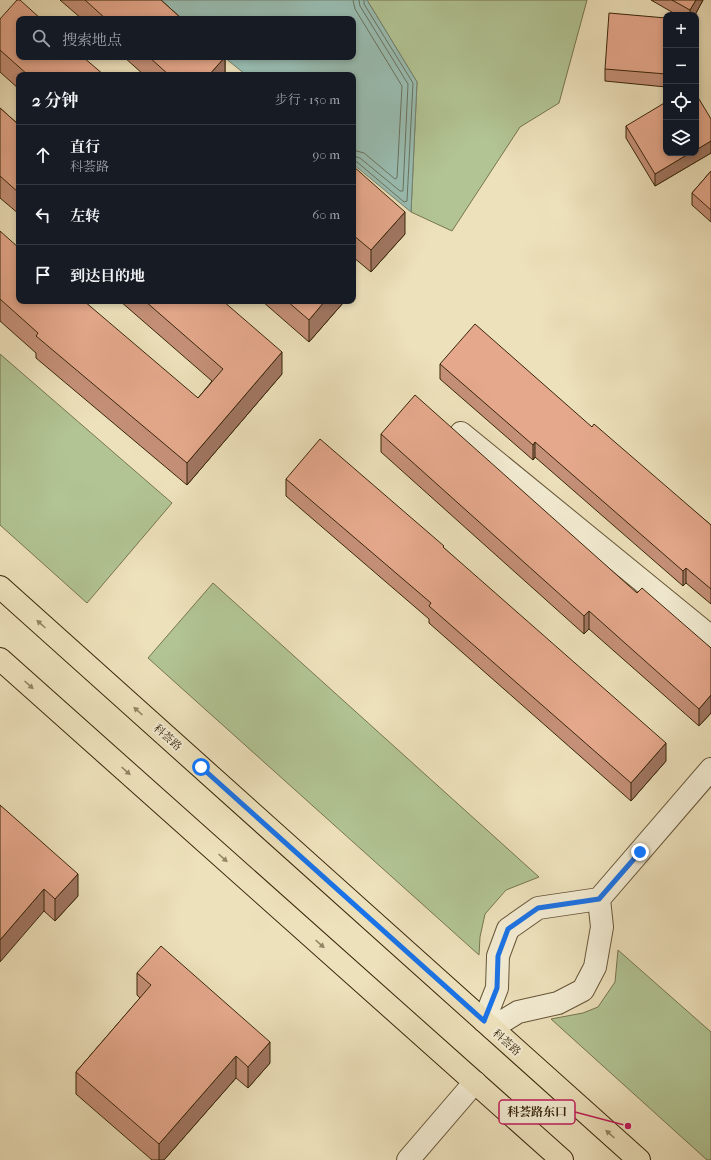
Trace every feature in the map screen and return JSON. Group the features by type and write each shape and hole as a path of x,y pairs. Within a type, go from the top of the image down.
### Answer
{"main road":[{"name":"科荟路","path":"0,587 639,1160"},
{"path":"0,659 562,1160"}],"street":[{"path":"461,433 711,637"},
{"path":"488,1025 497,988 498,956 508,929 538,908 599,899 711,770"},
{"path":"488,1025 518,1012 558,1003 582,990 595,967 602,927 599,899"},
{"path":"408,1160 475,1082"}],"green space":[{"path":"367,0 587,0 559,103 520,127 452,231 411,212 417,82"},
{"path":"0,354 172,503 87,603 0,525"},
{"path":"213,583 539,877 506,890 485,914 480,937 479,955 148,658"},
{"path":"618,950 711,1032 711,1160 707,1160 551,1019 583,1013 598,1007 615,982"}],"water":[{"path":"156,0 367,0 417,82 411,212 356,166 356,72 242,72 228,60 356,60 356,16 175,16"}],"building":[{"path":"17,0 20,0 38,16 16,16 16,60 86,60 100,72 25,72 0,50 0,19"},
{"path":"85,0 161,0 179,16 103,16"},
{"path":"672,0 696,0 690,10"},
{"path":"609,13 663,18 663,74 605,69"},
{"path":"152,60 222,60 212,72 166,72"},
{"path":"699,99 711,119 711,141 699,148"},
{"path":"663,104 663,156 685,156 655,174 626,126"},
{"path":"0,108 16,122 16,190 0,176"},
{"path":"356,169 405,212 371,250 356,238"},
{"path":"711,171 711,210 692,193"},
{"path":"0,231 16,245 16,304 88,304 198,398 223,369 148,304 226,304 282,352 187,463 36,336 38,333 0,299"},
{"path":"290,304 322,304 309,320"},
{"path":"475,324 592,427 594,424 711,525 711,589 686,568 683,571 535,442 533,445 440,364"},
{"path":"415,395 637,593 642,588 711,648 711,695 699,709 589,611 584,616 381,434"},
{"path":"320,439 444,546 443,547 666,743 631,783 429,606 431,603 286,479"},
{"path":"0,805 78,874 55,899 44,889 0,940"},
{"path":"161,946 270,1042 248,1067 236,1056 159,1144 76,1072 151,985 137,973"}],"place":[{"name":"科荟路东口","path":"628,1126"}],"route":[{"path":"201,767 484,1021 497,988 498,956 508,929 538,908 599,899 640,852"}]}
